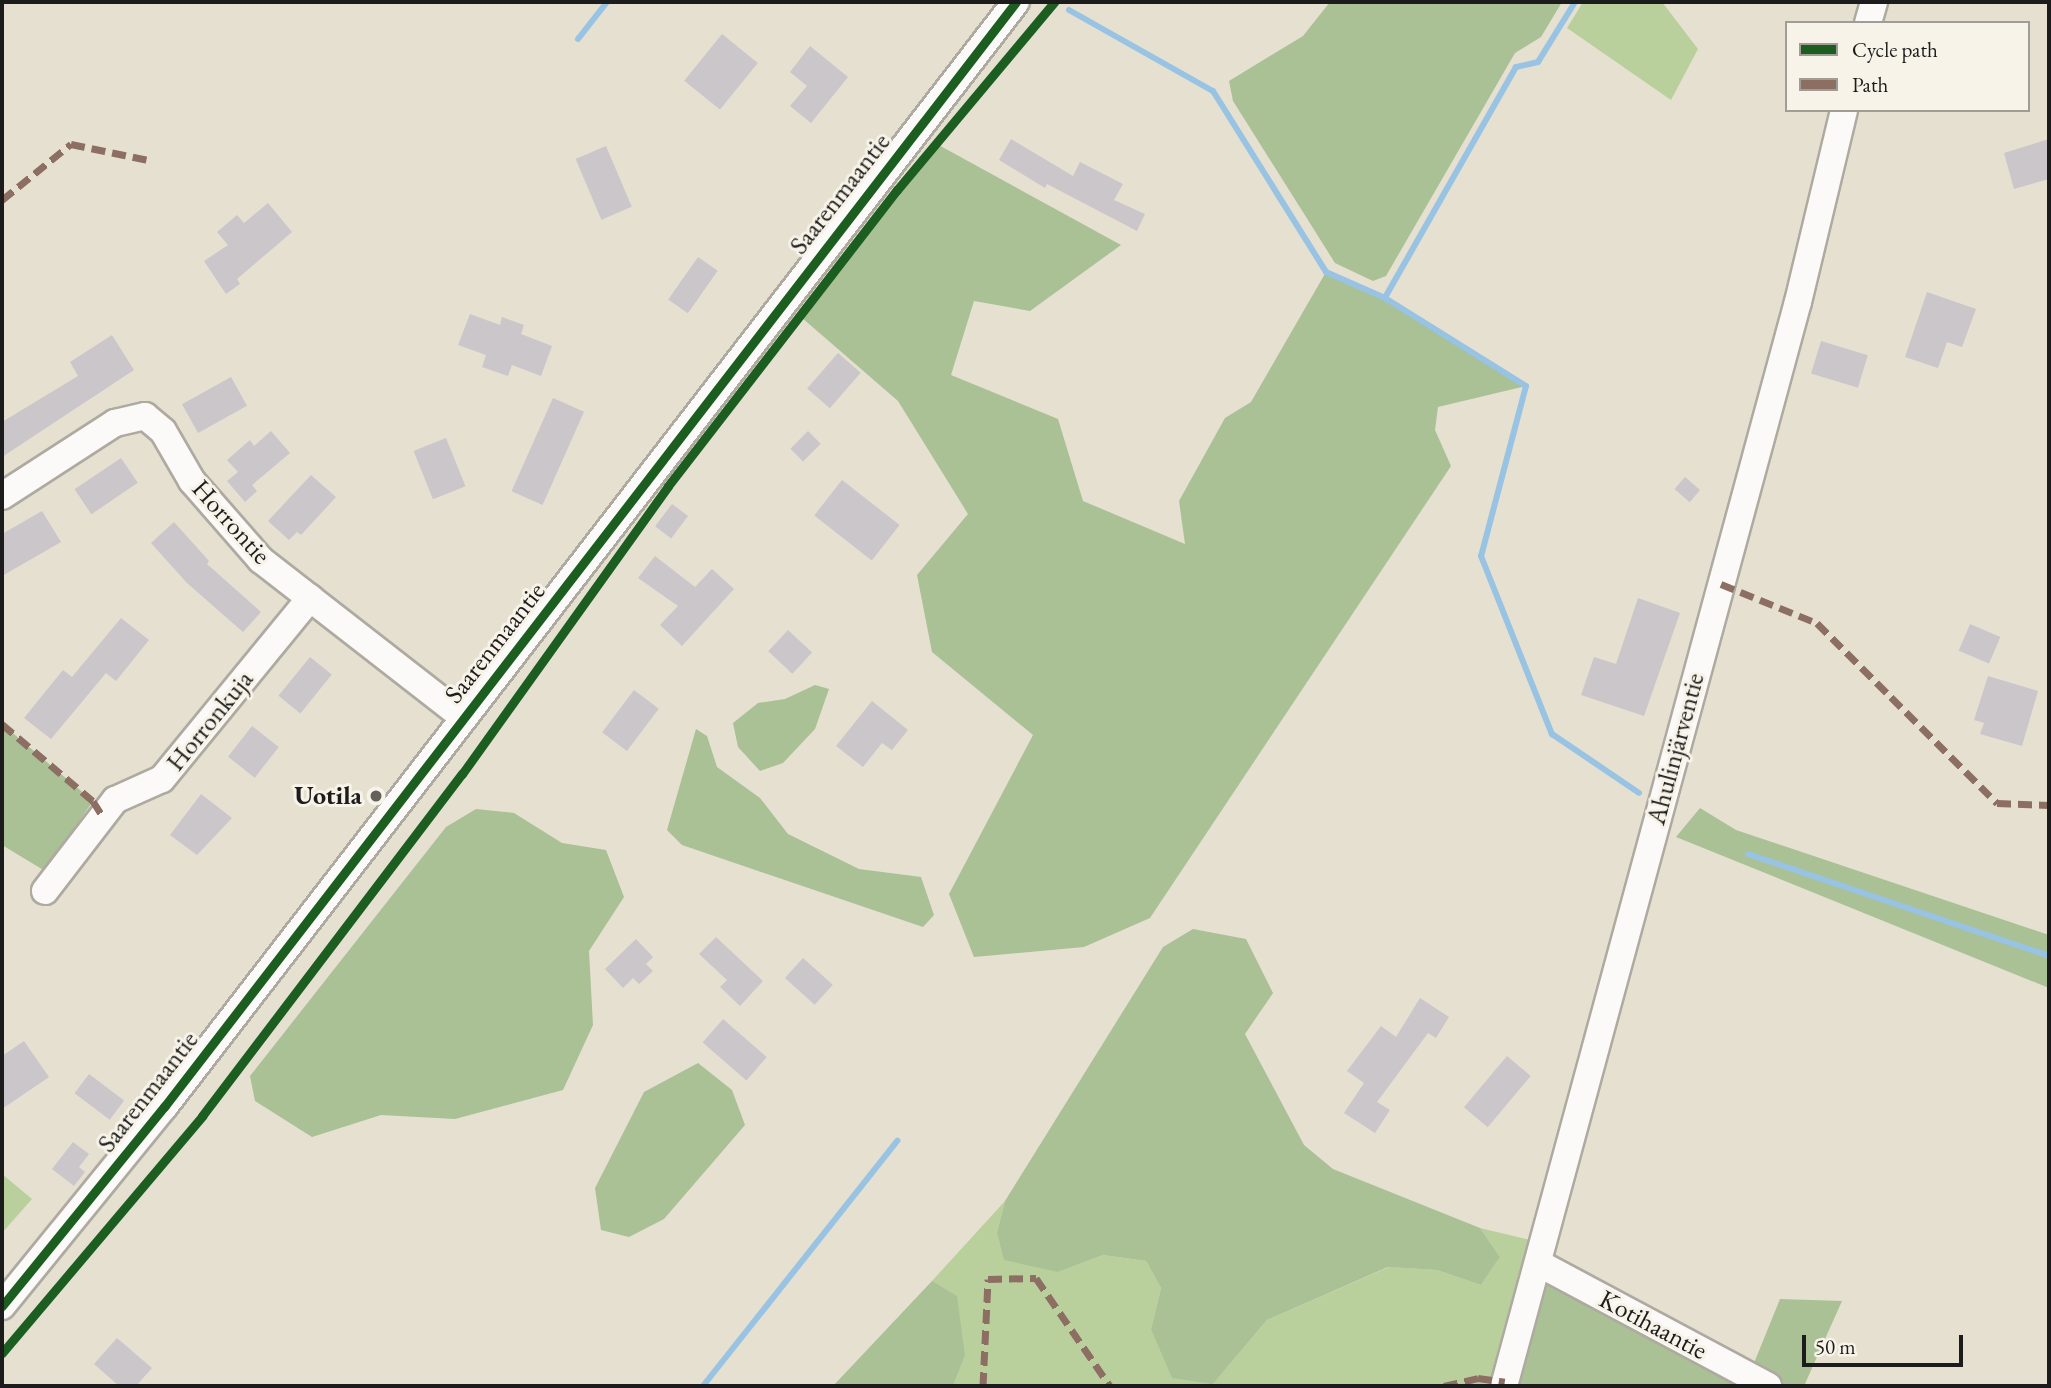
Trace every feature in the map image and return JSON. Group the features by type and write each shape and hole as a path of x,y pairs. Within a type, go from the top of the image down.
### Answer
{"street":[{"name":"Saarenmaantie","path":"2,1306 93,1197 1016,2"},
{"path":"1869,21 1874,2"},
{"name":"Ahulinjärventie","path":"1504,1386 1798,302 1844,112"},
{"name":"Horrontie","path":"2,496 115,423 145,416 163,431 192,481 261,560 464,718"},
{"name":"Horronkuja","path":"45,891 115,800 162,779 310,598"},
{"name":"Kotihaantie","path":"1538,1263 1768,1386"}],"green space":[{"path":"1330,2 1562,2 1541,37 1515,53 1386,276 1373,281 1335,263 1233,101 1229,81 1303,36"},
{"path":"1583,2 1662,2 1698,49 1671,100 1567,28"},
{"path":"935,143 1121,245 1030,311 974,301 951,375 1058,419 1083,501 1185,544 1179,501 1225,418 1251,402 1326,272 1385,298 1526,386 1438,407 1435,430 1451,466 1150,918 1084,947 974,957 949,894 1033,735 932,652 917,575 968,514 898,401 801,317"},
{"path":"815,685 829,689 815,729 783,763 760,771 738,747 733,723 758,703 785,699"},
{"path":"2,724 93,801 45,871 2,845"},
{"path":"696,729 707,736 717,767 760,798 788,834 859,869 921,877 934,915 923,927 682,845 667,830"},
{"path":"1700,808 1736,830 2049,935 2049,988 1676,837"},
{"path":"476,809 514,813 562,843 606,850 624,897 589,951 593,1025 563,1090 455,1119 381,1115 312,1137 255,1101 250,1076 446,827"},
{"path":"1193,929 1246,939 1273,993 1245,1034 1304,1145 1333,1169 1480,1228 1500,1257 1481,1285 1437,1270 1388,1267 1267,1320 1213,1384 1172,1378 1151,1329 1161,1288 1146,1261 1103,1255 1058,1272 1004,1260 997,1232 1005,1201 1163,947"},
{"path":"698,1063 732,1090 745,1125 664,1219 629,1237 601,1230 595,1188 644,1092"},
{"path":"2,1174 32,1199 2,1233"},
{"path":"1005,1201 997,1232 1058,1272 1103,1255 1146,1261 1161,1288 1151,1329 1213,1384 1267,1320 1389,1267 1437,1270 1481,1285 1500,1257 1480,1228 1530,1240 1491,1386 953,1386 965,1356 932,1281"},
{"path":"1549,1255 1752,1368 1780,1299 1842,1301 1804,1386 1504,1386"},
{"path":"932,1281 957,1296 965,1356 953,1386 833,1386"}],"building":[{"path":"722,34 758,63 720,110 684,81"},
{"path":"810,46 848,77 811,123 790,106 807,86 790,72"},
{"path":"1011,139 1073,176 1080,162 1123,184 1114,200 1145,214 1137,231 1047,184 1045,188 999,160"},
{"path":"2049,139 2049,179 2014,189 2004,153"},
{"path":"606,146 632,207 601,220 576,159"},
{"path":"268,203 292,232 237,279 240,284 226,294 204,261 228,245 217,232 237,215 244,223"},
{"path":"698,257 718,271 688,313 668,300"},
{"path":"1927,292 1976,309 1962,347 1947,342 1938,368 1905,357"},
{"path":"470,314 500,325 502,317 524,325 521,334 552,346 541,376 512,365 508,376 482,367 486,355 458,345"},
{"path":"112,335 134,370 2,457 2,422 78,376 70,362"},
{"path":"1821,341 1868,355 1858,388 1811,374"},
{"path":"838,353 861,373 830,408 807,388"},
{"path":"231,377 247,406 198,433 182,404"},
{"path":"553,398 584,412 543,505 512,491"},
{"path":"271,431 290,453 252,485 257,491 245,502 227,481 238,472 227,460 250,440 254,446"},
{"path":"808,431 821,444 803,461 790,449"},
{"path":"446,438 465,486 433,499 414,451"},
{"path":"121,458 138,483 91,514 75,489"},
{"path":"311,475 336,497 301,535 297,532 289,540 268,521"},
{"path":"1685,477 1700,490 1690,502 1675,489"},
{"path":"842,480 900,525 872,560 814,515"},
{"path":"672,504 688,516 671,538 655,526"},
{"path":"42,511 61,542 2,576 2,534"},
{"path":"174,522 209,561 207,564 261,612 243,632 187,583 151,543"},
{"path":"655,556 695,587 712,569 734,589 682,646 660,625 678,606 638,578"},
{"path":"1638,598 1680,613 1644,716 1581,695 1594,657 1616,664"},
{"path":"121,618 149,640 116,681 106,673 51,739 24,718 63,670 72,677"},
{"path":"1970,624 2000,637 1989,664 1959,651"},
{"path":"788,630 812,653 792,674 768,651"},
{"path":"310,657 332,675 300,713 279,696"},
{"path":"1988,676 2038,691 2022,746 1980,734 1984,723 1974,720"},
{"path":"634,690 659,709 627,751 602,732"},
{"path":"872,701 908,730 892,750 882,743 863,767 836,746"},
{"path":"252,726 279,747 255,778 228,757"},
{"path":"201,794 232,818 197,855 170,835"},
{"path":"716,937 763,981 740,1006 720,987 727,980 699,954"},
{"path":"636,939 653,957 646,964 653,971 639,984 633,978 623,988 605,969"},
{"path":"803,958 833,985 815,1005 785,978"},
{"path":"1420,998 1449,1017 1436,1038 1428,1033 1377,1102 1390,1110 1375,1133 1344,1113 1364,1083 1347,1071 1381,1026 1396,1037"},
{"path":"723,1019 767,1057 746,1080 703,1042"},
{"path":"24,1041 49,1077 2,1109 2,1056"},
{"path":"1507,1056 1531,1076 1488,1127 1464,1107"},
{"path":"89,1074 124,1100 110,1120 75,1093"},
{"path":"73,1142 89,1154 79,1167 85,1172 74,1186 52,1169"},
{"path":"117,1338 152,1368 136,1386 119,1386 94,1364"}],"waterway":[{"path":"578,39 607,2"},
{"path":"1575,2 1538,62 1516,67 1385,298 1526,386 1481,556 1552,734 1639,793"},
{"path":"1069,10 1213,91 1326,272 1385,298"},
{"path":"1748,854 2049,956"},
{"path":"703,1386 897,1141"}],"marked path":[{"path":"2,200 71,144 148,160"},
{"path":"1721,584 1817,623 1997,803 2049,805"},
{"path":"2,724 93,801 101,814"},
{"path":"983,1386 988,1279 1036,1278 1110,1386"},
{"path":"1444,1386 1478,1378 1505,1382"}],"cycle path":[{"path":"2,1306 164,1107 1016,2"},
{"path":"2,1353 202,1116 462,774 668,486 897,190 1054,2"}],"place":[{"name":"Uotila","path":"376,796"}]}
